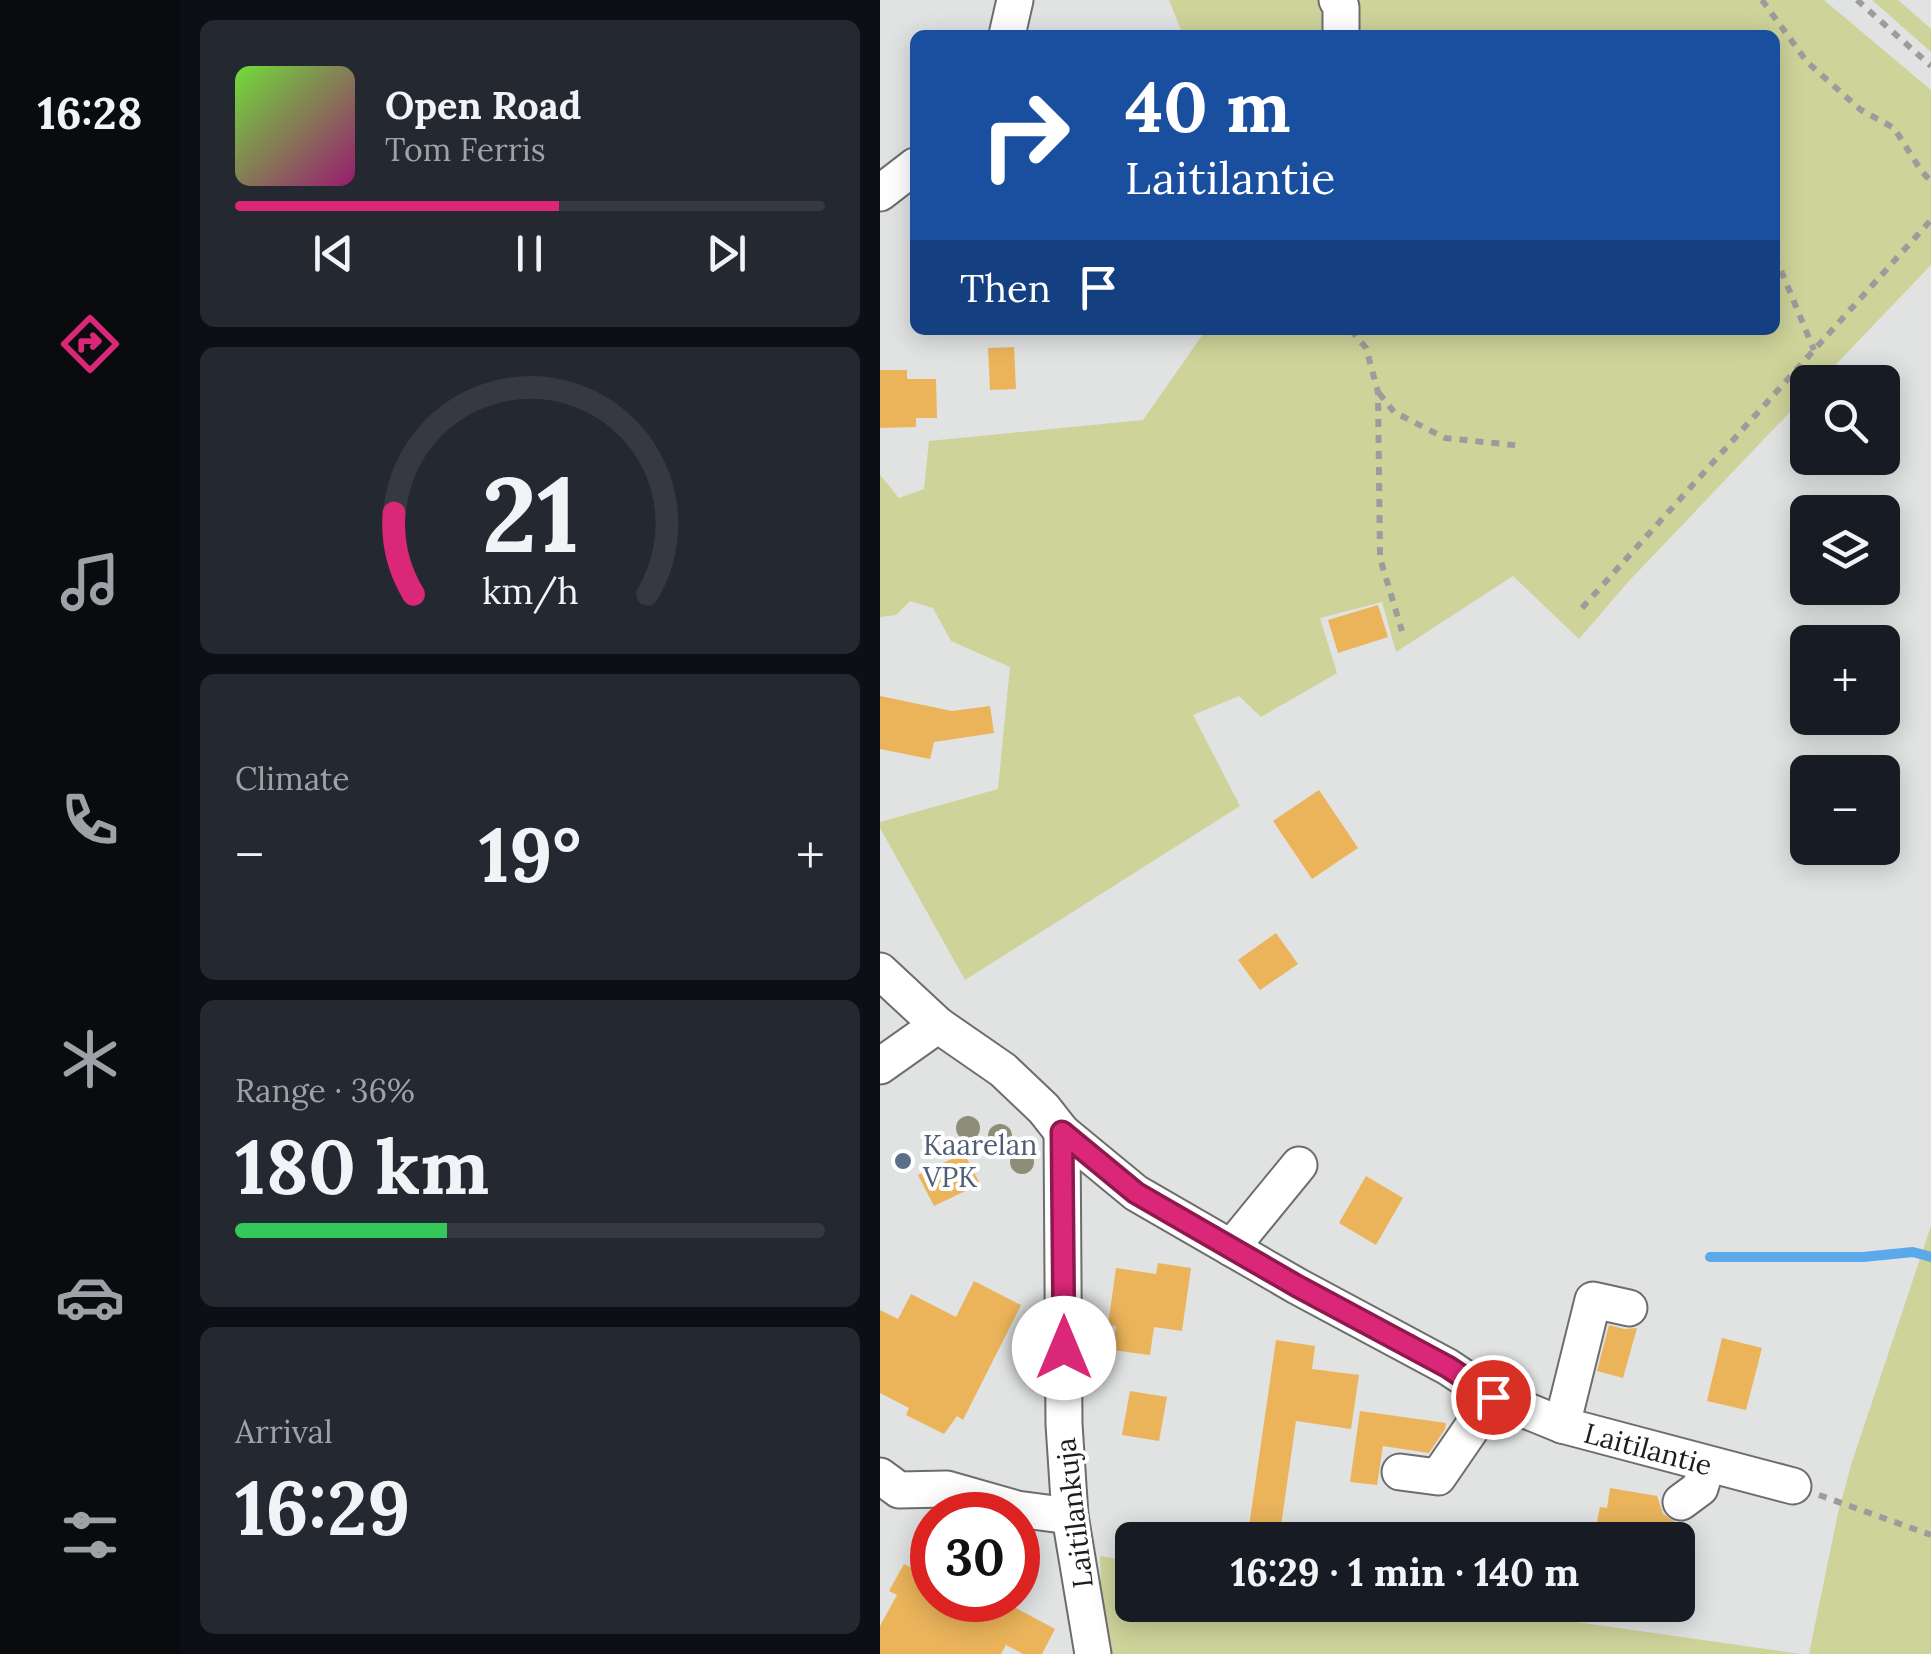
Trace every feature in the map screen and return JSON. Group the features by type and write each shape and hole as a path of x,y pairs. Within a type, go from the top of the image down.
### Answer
{"street":[{"path":"1008,30 1015,0"},
{"path":"880,192 910,170"},
{"name":"Laitilantie","path":"880,971 938,1025 1003,1070 1062,1132 1136,1193 1448,1367 1493,1397 1562,1425 1794,1486"},
{"path":"880,1066 938,1025"},
{"name":"Laitilankuja","path":"1062,1132 1064,1424 1070,1516 1093,1654"},
{"path":"1231,1248 1300,1165"},
{"path":"1562,1425 1593,1300 1630,1308"},
{"path":"1400,1472 1438,1477 1493,1397"},
{"path":"1681,1502 1700,1488 1707,1465"},
{"path":"880,1476 899,1490 947,1490 1017,1510 1070,1516"}],"path":[{"path":"1762,0 1807,62 1861,110 1894,128 1931,181"},
{"path":"1857,0 1931,66"},
{"path":"1582,608 1931,220"},
{"path":"1780,268 1814,350"},
{"path":"1355,335 1366,348 1378,392 1380,558 1402,631"},
{"path":"1378,392 1394,412 1444,438 1523,446"},
{"path":"1794,1486 1931,1536"}],"green space":[{"path":"1169,0 1824,0 1931,90 1931,265 1835,365 1790,365 1790,412 1579,639 1513,576 1396,652 1382,602 1320,618 1337,673 1261,717 1239,696 1193,715 1240,806 965,980 880,822 998,789 1010,667 951,641 933,608 910,601 896,615 880,617 880,475 899,498 924,489 929,441 1143,420 1202,335 1780,335 1780,30 1181,30"},
{"path":"1872,0 1898,0 1931,29 1931,52"},
{"path":"1931,1226 1931,1654 1809,1654 1852,1462"},
{"path":"1100,1556 1115,1558 1115,1622 1577,1622 1801,1654 1103,1654"}],"building":[{"path":"1014,347 1016,389 990,390 988,348"},
{"path":"880,370 907,370 907,379 936,379 937,418 916,418 916,427 880,428"},
{"path":"1378,605 1388,637 1338,653 1328,620"},
{"path":"880,696 952,711 990,706 994,733 934,742 930,759 880,749"},
{"path":"1319,790 1358,848 1312,879 1273,821"},
{"path":"1276,933 1298,964 1260,990 1238,960"},
{"path":"964,1153 980,1184 934,1206 918,1175"},
{"path":"1366,1176 1403,1198 1376,1245 1339,1223"},
{"path":"1158,1263 1191,1268 1182,1331 1154,1327 1150,1355 1112,1350 1116,1326 1108,1325 1116,1268 1156,1274"},
{"path":"974,1281 1021,1305 963,1420 957,1416 944,1434 906,1415 909,1408 880,1393 880,1310 898,1319 911,1294 956,1317"},
{"path":"1609,1325 1637,1328 1623,1378 1597,1371"},
{"path":"1722,1338 1762,1348 1746,1410 1707,1401"},
{"path":"1276,1340 1315,1346 1312,1369 1359,1375 1351,1429 1296,1421 1282,1522 1250,1522"},
{"path":"1130,1391 1167,1397 1159,1441 1122,1435"},
{"path":"1360,1411 1446,1423 1445,1429 1429,1453 1383,1446 1377,1485 1350,1482"},
{"path":"1610,1488 1657,1496 1663,1514 1675,1522 1597,1522 1600,1507 1607,1508"},
{"path":"904,1564 910,1567 910,1622 1040,1621 1055,1629 1042,1654 1023,1654 1006,1645 1001,1654 880,1654 880,1626 897,1595 889,1591"}],"waterway":[{"path":"1710,1257 1863,1257 1913,1252 1931,1257"}],"place":[{"name":"Kaarelan VPK","path":"903,1161"}],"route":[{"path":"1064,1348 1062,1132 1136,1193 1448,1367 1493,1397"}]}
